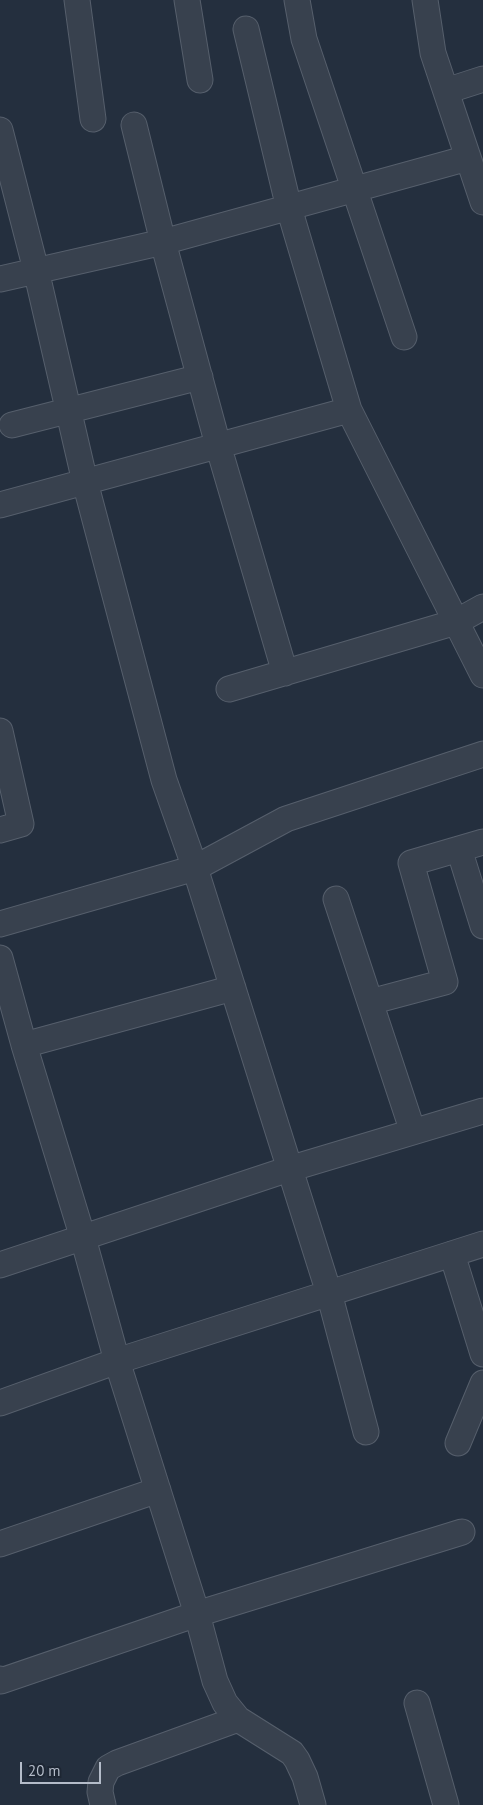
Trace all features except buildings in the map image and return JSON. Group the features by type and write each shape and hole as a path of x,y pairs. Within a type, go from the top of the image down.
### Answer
{"street":[{"path":"77,0 93,119"},
{"path":"187,0 200,80"},
{"path":"297,0 304,39 404,338"},
{"path":"425,0 433,53 483,202"},
{"path":"246,29 289,208 349,410 483,675"},
{"path":"446,91 483,79"},
{"path":"134,125 163,242 218,446 285,673"},
{"path":"2,145 36,270 85,482 164,780 195,868 329,1293 366,1432"},
{"path":"0,279 163,242 468,158"},
{"path":"12,425 200,377"},
{"path":"0,505 349,410"},
{"path":"229,690 456,622 483,607"},
{"path":"0,731 21,824 0,830"},
{"path":"0,924 195,868 286,819 483,754"},
{"path":"370,1002 445,982 411,863 483,842"},
{"path":"459,849 483,926"},
{"path":"336,899 413,1132"},
{"path":"0,958 24,1045 83,1238 117,1361 197,1614 215,1681 225,1703 243,1723 292,1754 306,1777 313,1805"},
{"path":"24,1045 233,988"},
{"path":"0,1265 289,1169 483,1111"},
{"path":"0,1403 117,1361 483,1244"},
{"path":"452,1254 483,1354"},
{"path":"458,1442 483,1383"},
{"path":"0,1544 158,1490"},
{"path":"0,1679 1,1681 197,1614 462,1532"},
{"path":"417,1703 446,1805"},
{"path":"103,1805 100,1792 101,1782 108,1768 117,1763 243,1723"}]}
